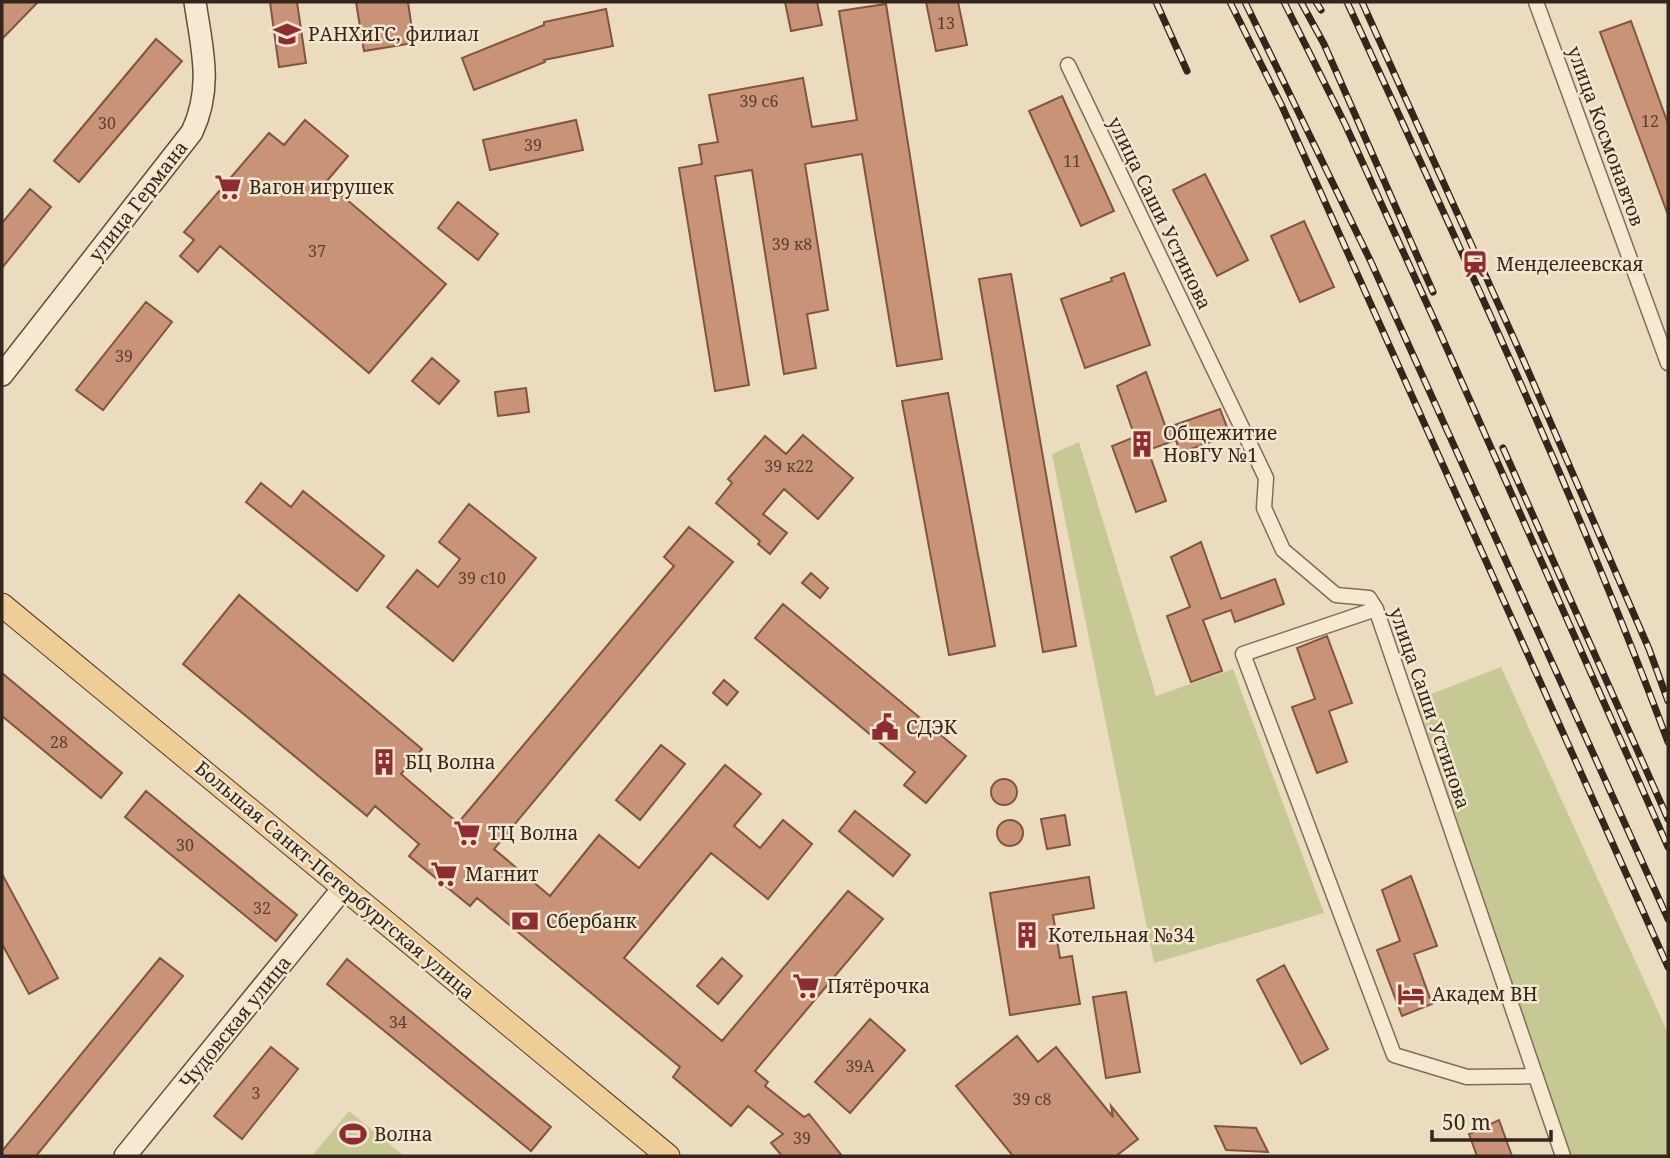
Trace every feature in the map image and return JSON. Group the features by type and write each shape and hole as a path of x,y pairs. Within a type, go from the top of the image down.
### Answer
{"main road":[{"name":"улица Германа","path":"2,375 192,132 205,98 206,80 195,2"},
{"name":"Большая Санкт-Петербургская улица","path":"2,605 668,1156"},
{"name":"Чудовская улица","path":"125,1156 344,887"}],"street":[{"name":"улица Космонавтов","path":"1536,2 1668,363"},
{"name":"улица Саши Устинова","path":"1068,65 1266,478 1264,508 1283,550 1336,595 1369,598 1376,610 1563,1156"},
{"path":"1376,610 1243,654 1394,1055 1467,1077 1536,1076"}],"green space":[{"path":"1079,442 1156,696 1233,669 1324,913 1154,963 1052,454"},
{"path":"1501,667 1668,1033 1668,1156 1571,1156 1416,700"},
{"name":"Волна","path":"349,1111 404,1156 312,1156"}],"building":[{"path":"2,2 38,2 2,39"},
{"path":"270,2 297,2 306,63 279,67"},
{"path":"356,2 408,2 414,43 364,51"},
{"path":"785,2 817,2 822,25 791,31"},
{"path":"926,2 958,2 967,45 936,51"},
{"path":"886,4 942,359 897,366 862,154 805,164 828,310 807,314 816,368 784,374 752,170 715,176 749,385 715,391 679,168 702,164 699,145 718,142 709,95 803,78 812,127 857,120 839,11"},
{"path":"606,9 613,46 544,60 545,62 474,90 462,58 544,25 544,22"},
{"path":"1631,21 1668,124 1668,215 1600,32"},
{"path":"156,39 182,61 79,182 54,161"},
{"path":"1062,96 1114,211 1081,226 1029,111"},
{"path":"305,120 348,156 326,182 446,284 369,373 220,246 198,272 180,256 194,240 184,232 269,133 284,145"},
{"path":"576,120 583,150 490,170 483,140"},
{"path":"1205,174 1248,260 1217,276 1173,190"},
{"path":"30,189 51,207 2,268 2,223"},
{"path":"458,202 498,234 478,260 438,228"},
{"path":"1304,221 1334,287 1300,302 1271,236"},
{"path":"1124,273 1150,345 1085,368 1061,299 1112,281 1111,278"},
{"path":"1011,274 1076,646 1043,652 979,279"},
{"path":"146,302 172,322 103,410 76,390"},
{"path":"432,358 459,381 439,404 412,381"},
{"name":"Общежитие НовГУ №1","path":"1146,372 1166,428 1220,409 1230,435 1180,453 1176,440 1148,450 1166,501 1136,512 1112,446 1135,437 1117,386"},
{"path":"526,388 529,412 498,416 495,392"},
{"path":"948,393 995,646 949,655 902,401"},
{"path":"803,435 853,478 818,519 784,489 763,514 787,533 770,554 758,544 760,541 716,503 732,483 728,479 765,436 786,454"},
{"path":"261,483 291,507 303,491 384,556 357,591 246,502"},
{"path":"469,504 536,558 453,661 387,607 417,570 438,587 460,559 439,542"},
{"name":"ТЦ Волна","path":"689,527 733,562 494,849 550,896 599,835 639,868 725,765 761,794 734,826 760,848 783,820 812,844 768,899 711,853 624,958 722,1041 848,891 883,919 755,1071 768,1082 765,1086 804,1117 809,1114 842,1156 782,1156 771,1143 783,1134 748,1106 731,1126 673,1077 680,1067 477,898 470,906 409,856 419,844 375,806 367,816 183,664 239,595 422,749 401,774 458,823 674,566 664,557"},
{"path":"1201,542 1221,599 1275,579 1284,604 1235,622 1231,610 1203,620 1222,671 1191,682 1167,616 1190,607 1171,557"},
{"path":"811,573 828,588 820,598 802,583"},
{"path":"783,604 966,756 926,803 904,785 915,772 755,638"},
{"path":"1327,636 1352,703 1329,711 1347,762 1317,773 1292,707 1315,699 1297,648"},
{"path":"2,673 122,773 101,798 2,716"},
{"path":"724,680 738,692 727,705 713,693"},
{"path":"661,745 685,764 640,820 616,800"},
{"path":"1004,779 1013,783 1017,792 1013,801 1004,805 995,801 991,792 995,783"},
{"path":"146,791 297,915 276,941 125,817"},
{"path":"855,811 910,855 893,876 839,831"},
{"path":"1065,815 1070,845 1047,849 1041,819"},
{"path":"1010,820 1019,824 1023,833 1019,842 1010,846 1001,842 997,833 1001,824"},
{"path":"2,874 58,978 29,994 2,944"},
{"path":"1411,876 1437,946 1414,954 1432,1004 1402,1016 1377,950 1400,941 1382,890"},
{"name":"Котельная №34","path":"1089,877 1094,908 1053,915 1060,958 1072,956 1080,1004 1010,1015 990,893"},
{"path":"160,958 183,976 36,1156 2,1156 2,1151"},
{"path":"722,958 742,976 718,1004 697,986"},
{"path":"347,959 551,1127 531,1151 327,984"},
{"path":"1284,965 1328,1049 1301,1064 1257,980"},
{"path":"1126,992 1140,1072 1106,1078 1093,997"},
{"path":"870,1019 905,1050 850,1113 815,1082"},
{"path":"1017,1036 1038,1062 1056,1047 1113,1117 1111,1106 1138,1139 1116,1156 1013,1156 956,1086"},
{"path":"271,1047 298,1069 242,1139 214,1116"},
{"path":"1499,1120 1512,1156 1477,1156 1469,1134"},
{"path":"1215,1126 1256,1128 1268,1152 1226,1150"}],"railway":[{"path":"1156,2 1187,71"},
{"path":"1230,2 1281,104 1668,967"},
{"path":"1245,2 1371,262 1668,919"},
{"path":"1284,2 1345,124 1437,326 1668,847"},
{"path":"1301,2 1324,44 1433,292"},
{"path":"1316,2 1321,10"},
{"path":"1347,2 1555,461 1668,742"},
{"path":"1362,2 1519,350 1649,649 1668,701"},
{"path":"1503,448 1668,819"}],"place":[{"name":"РАНХиГС, филиал","path":"287,34"},
{"name":"Вагон игрушек","path":"228,187"},
{"name":"Менделеевская","path":"1475,264"},
{"name":"Общежитие НовГУ №1","path":"1142,444"},
{"name":"СДЭК","path":"885,727"},
{"name":"БЦ Волна","path":"384,762"},
{"name":"ТЦ Волна","path":"467,833"},
{"name":"Магнит","path":"444,874"},
{"name":"Сбербанк","path":"525,921"},
{"name":"Котельная №34","path":"1027,935"},
{"name":"Пятёрочка","path":"806,986"},
{"name":"Академ ВН","path":"1411,994"},
{"name":"Волна","path":"353,1134"}]}
